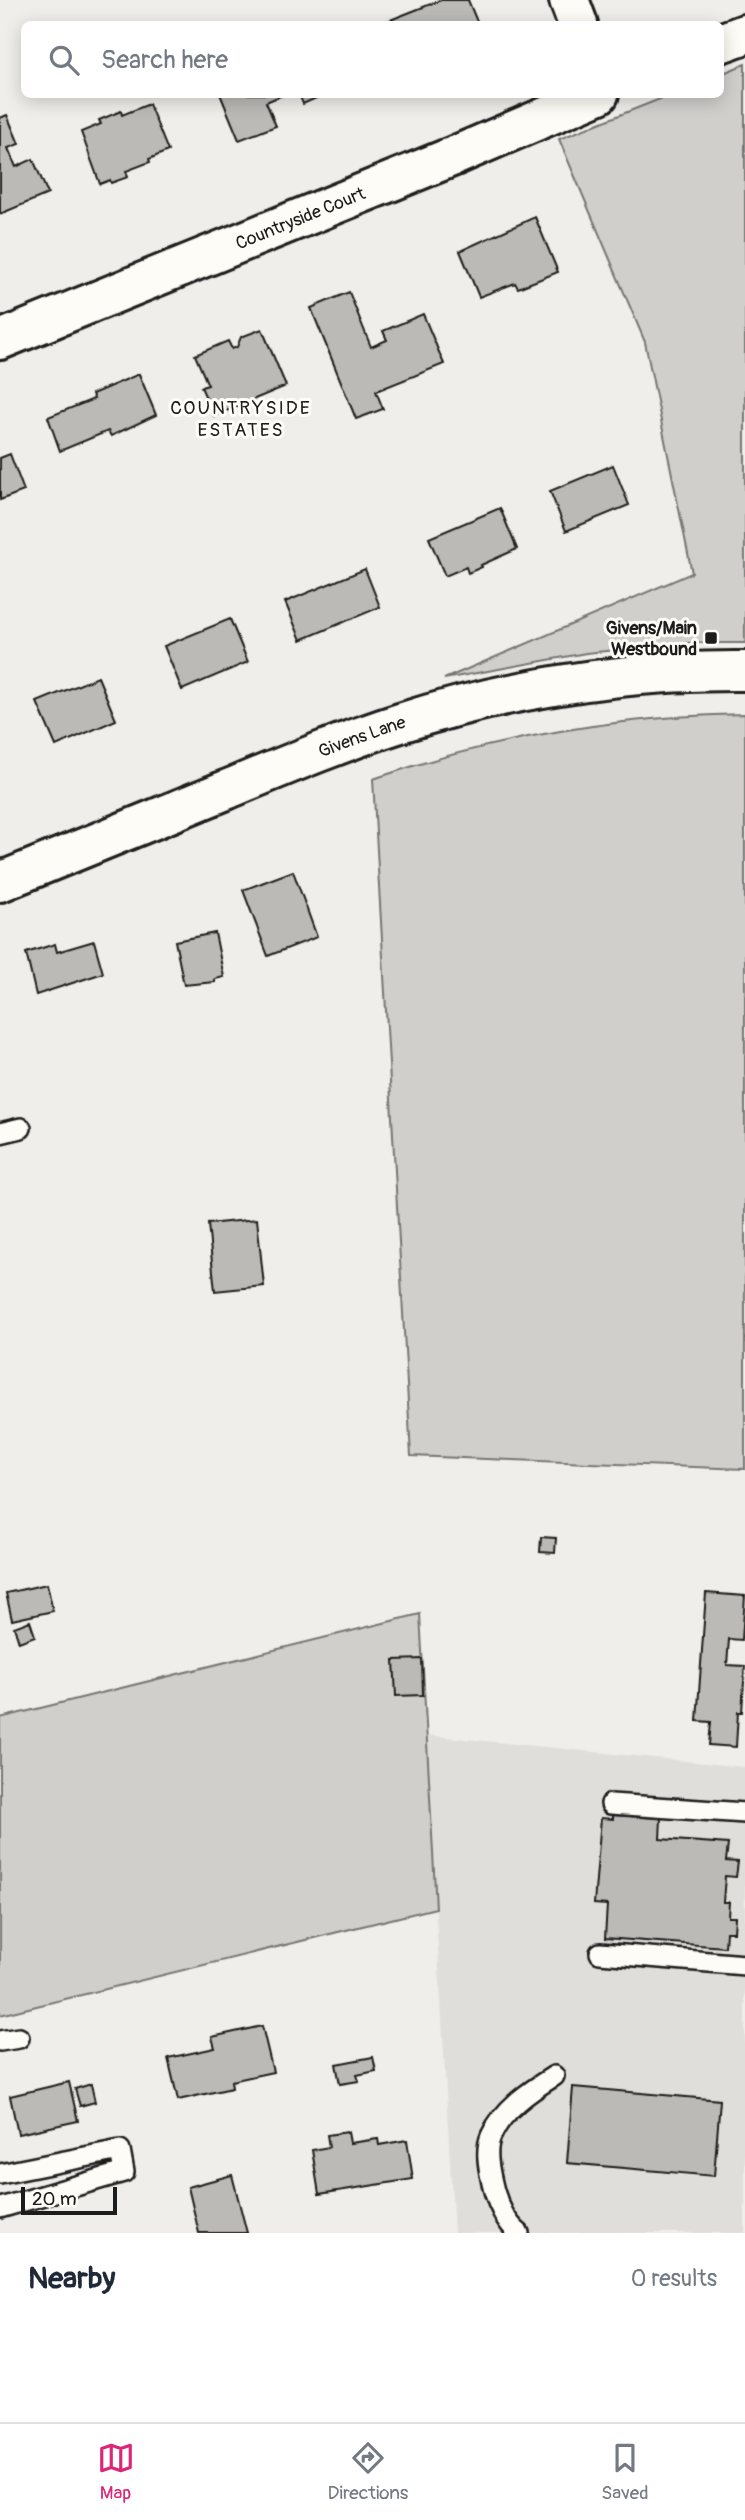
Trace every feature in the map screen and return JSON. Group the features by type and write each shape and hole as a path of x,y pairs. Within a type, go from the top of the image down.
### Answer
{"street":[{"path":"569,0 577,21"},
{"path":"724,42 745,34"},
{"name":"Countryside Court","path":"0,340 454,156 590,98"},
{"name":"Givens Lane","path":"0,882 340,743 401,723 481,701 590,681 688,671 745,671"}],"lane":[{"path":"0,1133 21,1128"},
{"path":"611,1804 745,1813"},
{"path":"600,1953 745,1965"},
{"path":"519,2233 511,2227 496,2197 489,2168 489,2138 504,2116 525,2094 554,2076"},
{"path":"0,2174 120,2150 124,2172 0,2208"}],"shaded area":[{"path":"745,64 745,643 686,643 586,653 444,679 692,573 645,342 559,139 662,98 724,98 724,73"},
{"path":"745,714 745,1469 411,1456 373,779 464,752 556,732 650,719"},
{"path":"420,1614 436,1908 0,2015 0,1718"},
{"path":"426,1735 745,1767 745,2233 454,2233"}],"building":[{"path":"441,0 468,0 477,21 388,21"},
{"path":"222,98 276,98 266,102 276,126 239,140"},
{"path":"301,98 316,98 303,104"},
{"path":"149,104 168,151 149,159 150,162 126,171 128,177 100,184 81,132 101,124 99,120 121,111 122,115"},
{"path":"7,115 19,144 8,148 16,167 33,159 48,194 0,214 0,118"},
{"path":"535,217 558,272 518,288 515,283 479,297 460,251"},
{"path":"349,292 371,347 387,340 383,331 423,314 444,364 376,391 383,409 356,419 311,308"},
{"path":"262,329 286,386 214,416 201,387 208,385 195,355 228,341 232,349 237,347 241,337"},
{"path":"139,374 156,415 111,436 108,431 60,451 48,417 94,399 92,394"},
{"path":"10,454 24,491 0,500 0,458"},
{"path":"613,465 629,505 566,531 550,491"},
{"path":"500,508 517,549 468,573 466,567 445,576 429,538"},
{"path":"365,569 380,607 301,640 285,602"},
{"path":"230,619 248,662 182,690 164,646"},
{"path":"98,677 116,720 56,746 37,702"},
{"path":"293,871 317,937 268,956 243,890"},
{"path":"215,933 224,977 215,979 215,982 184,985 175,941"},
{"path":"94,941 103,973 36,995 26,953 55,944 57,952"},
{"path":"257,1219 264,1286 215,1291 208,1224"},
{"path":"541,1537 556,1538 555,1553 540,1552"},
{"path":"47,1584 53,1611 12,1620 6,1593"},
{"path":"706,1593 745,1596 742,1640 729,1639 727,1665 745,1666 736,1747 709,1745 711,1722 697,1721"},
{"path":"30,1621 35,1636 19,1642 14,1627"},
{"path":"422,1659 423,1695 396,1696 394,1660"},
{"path":"613,1815 661,1818 660,1839 728,1844 726,1861 738,1862 736,1877 725,1876 723,1902 729,1902 728,1917 735,1917 734,1932 726,1932 725,1947 605,1938 607,1905 594,1904 601,1818 613,1819"},
{"path":"262,2026 273,2072 231,2081 232,2088 178,2100 168,2058 215,2048 212,2037"},
{"path":"373,2057 376,2071 357,2075 359,2081 340,2084 336,2064"},
{"path":"69,2082 78,2121 18,2134 10,2096"},
{"path":"91,2084 95,2102 80,2106 75,2089"},
{"path":"573,2087 720,2100 714,2176 567,2163"},
{"path":"348,2132 350,2143 378,2139 379,2145 407,2140 413,2179 319,2194 312,2150 329,2147 327,2135"},
{"path":"232,2175 247,2233 199,2233 188,2187"}],"place":[{"name":"Givens/Main Westbound","path":"711,638"}],"district":[{"name":"COUNTRYSIDE ESTATES","path":"241,419"}]}
